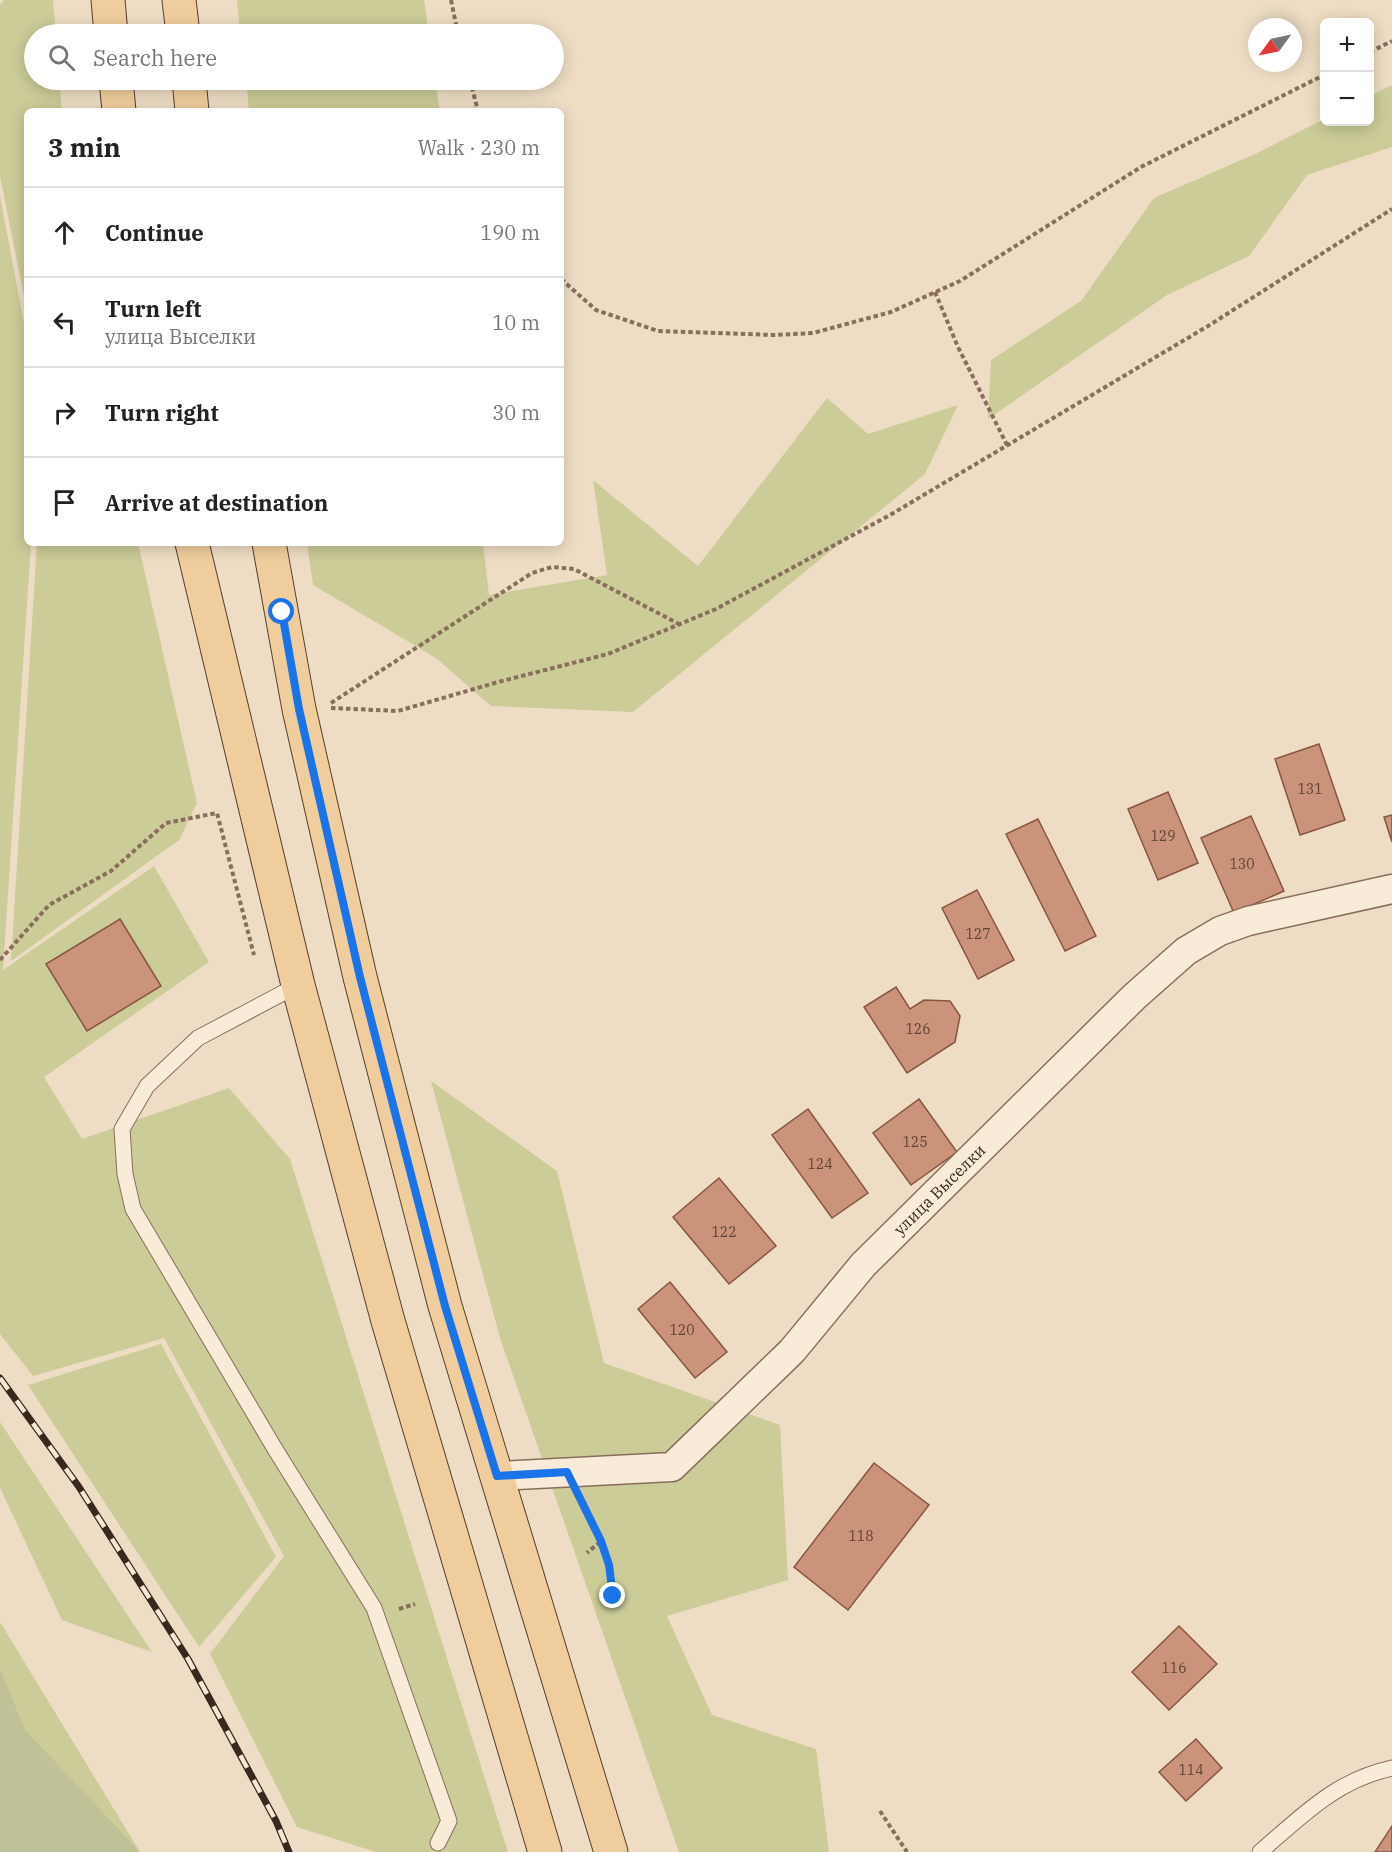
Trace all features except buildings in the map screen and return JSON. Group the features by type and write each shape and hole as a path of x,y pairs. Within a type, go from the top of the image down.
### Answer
{"main road":[{"path":"108,0 110,24"},
{"path":"179,0 182,24"},
{"path":"117,90 119,108"},
{"path":"190,90 192,108"},
{"path":"193,546 297,985 388,1321 546,1852"},
{"path":"270,546 299,709 360,977 445,1306 611,1852"}],"street":[{"name":"улица Выселки","path":"497,1476 672,1467 792,1351 864,1265 1134,997 1186,951 1220,931 1248,921 1392,889"}],"lane":[{"path":"297,985 198,1038 147,1086 122,1129 125,1174 133,1209 275,1449 374,1608 449,1821 438,1843"},
{"path":"1260,1852 1325,1796 1370,1773 1392,1767"}],"path":[{"path":"451,0 456,24"},
{"path":"1374,50 1392,41"},
{"path":"564,282 596,310 658,331 774,335 813,333 891,312 960,281 1141,166 1320,77"},
{"path":"473,90 477,108"},
{"path":"680,624 574,569 552,567 532,573 324,708 398,711 608,654 680,624 716,609 890,514 1007,445 1208,326 1392,209"},
{"path":"935,292 958,347 1007,445"},
{"path":"0,960 49,905 111,871 166,823 217,813 267,1002"},
{"path":"567,1472 601,1541 609,1565 613,1596"},
{"path":"587,1553 601,1541"},
{"path":"880,1811 906,1852"}],"green space":[{"path":"4,0 53,0 55,24 24,24 24,90 60,90 62,108 24,108 24,296 0,176 0,5"},
{"path":"237,0 424,0 428,24 239,24"},
{"path":"1392,85 1392,147 1307,175 1249,256 1167,295 988,419 991,360 1081,301 1154,198 1255,154 1320,121 1320,126 1374,126 1374,94"},
{"path":"247,90 437,90 440,108 249,108"},
{"path":"0,196 24,324 24,546 31,546 3,970 154,866 209,962 44,1077 82,1139 229,1088 290,1159 508,1852 376,1852 297,1827 210,1654 284,1556 164,1338 33,1376 0,1334"},
{"path":"827,398 868,434 958,405 925,474 633,712 491,706 436,658 313,585 307,546 483,546 489,595 607,575 593,480 698,566"},
{"path":"37,546 139,546 197,803 179,840 11,961"},
{"path":"431,1081 557,1171 604,1363 780,1425 788,1580 667,1616 712,1715 816,1749 829,1852 679,1852 500,1338"},
{"path":"161,1344 276,1557 199,1647 28,1385"},
{"path":"0,1422 152,1652 62,1620 0,1488"},
{"path":"0,1622 140,1852 0,1852"},
{"path":"0,1669 25,1730 140,1852 0,1852"}],"railway":[{"path":"0,1378 79,1487 188,1659 276,1821 289,1852"}],"route":[{"path":"282,612 299,709 360,977 445,1306 497,1476 567,1472 601,1541 609,1565 613,1596"}]}
